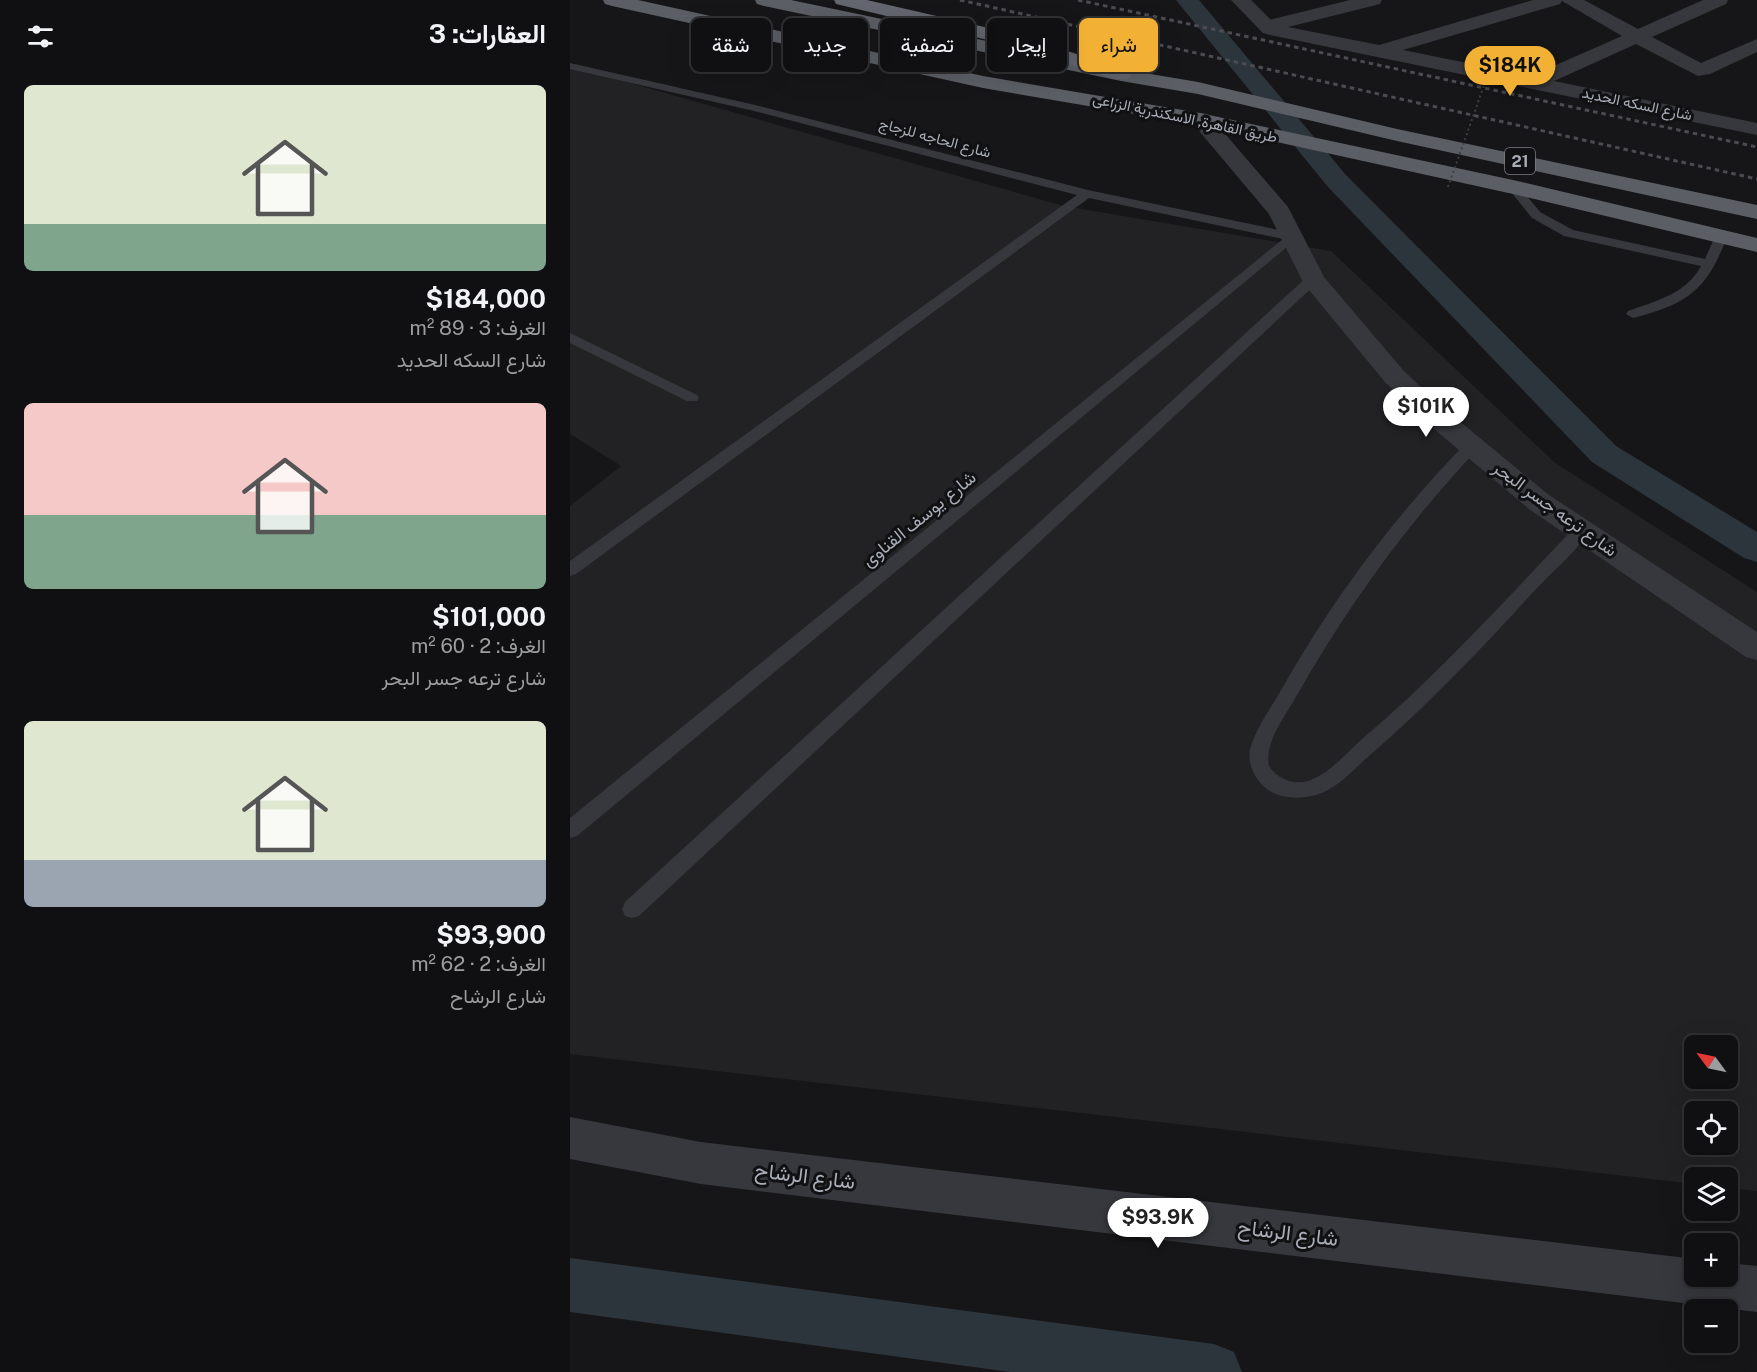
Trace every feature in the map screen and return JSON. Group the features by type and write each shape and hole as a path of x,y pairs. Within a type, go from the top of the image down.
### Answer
{"highway":[{"name":"طريق القاهرة, الاسكندرية الزراعى","path":"612,0 983,82 1200,119 1513,187 1757,245"},
{"name":"طريق القاهرة, الاسكندرية الزراعى","path":"764,0 1121,75 1198,88 1397,135 1757,212"},
{"path":"843,0 1019,41 1121,75"}],"street":[{"path":"1240,0 1269,28 1372,0"},
{"path":"1382,50 1553,0"},
{"path":"1570,0 1698,70 1703,70 1757,45"},
{"path":"1533,83 1719,0"},
{"name":"شارع السكه الحديد","path":"1269,28 1757,129"},
{"name":"شارع ترعه جسر البحر","path":"1200,119 1280,212 1313,279 1394,376 1431,412 1539,502 1757,648"},
{"name":"شارع الرشاح","path":"570,1138 701,1164 1757,1289"}],"lane":[{"name":"شارع الحاجه للزجاج","path":"570,66 755,108 1087,194 1293,237"},
{"path":"1513,187 1536,215 1569,232 1709,264"},
{"path":"570,570 1087,194"},
{"name":"شارع يوسف القناوى","path":"570,830 1293,237"},
{"path":"1633,314 1687,291 1700,281 1721,237"},
{"path":"632,909 1313,279"},
{"path":"570,338 692,398"},
{"path":"1471,447 1415,506 1386,542 1323,633 1260,746 1258,759 1262,772 1273,783 1288,789 1305,789 1320,784 1375,740 1488,632 1581,531"}],"path":[{"path":"1448,188 1487,77"}],"shaded area":[{"path":"570,66 1064,206 1331,251 1554,462 1757,592 1757,1191 1738,1189 1738,1167 1684,1167 1684,1183 570,1054 570,506 621,466 570,434"}],"waterway":[{"path":"1187,0 1337,181 1604,454 1757,549"},
{"path":"570,1285 1214,1372"}],"railway":[{"path":"960,0 1757,179"},
{"path":"1078,0 1757,147"}]}
